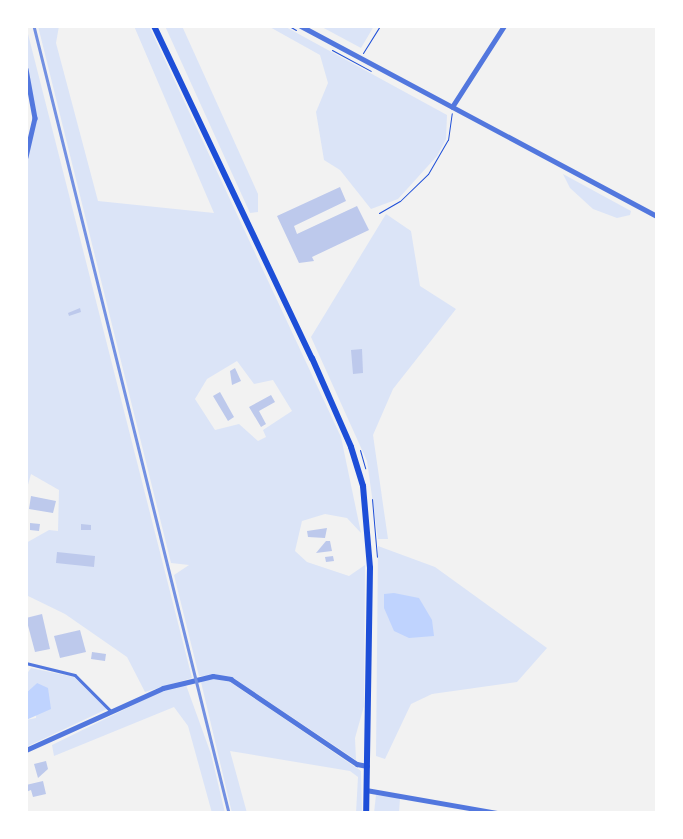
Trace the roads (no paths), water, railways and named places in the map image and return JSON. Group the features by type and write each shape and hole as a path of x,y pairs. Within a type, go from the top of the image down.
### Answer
{"main road":[{"path":"154,26 355,460 370,540 366,813"}],"street":[{"path":"301,26 657,216"},
{"path":"452,107 504,26"},
{"path":"26,69 35,118 26,157"},
{"path":"26,750 112,711 179,684 213,676 231,679 358,764 367,766"},
{"path":"366,790 498,813"}],"lane":[{"path":"26,663 74,675 112,711"}],"water":[{"path":"394,593 419,598 432,620 434,636 409,638 394,631 384,608 384,594"},
{"path":"37,683 48,688 51,709 26,720 26,693"}],"railway":[{"path":"34,26 229,813"}]}
